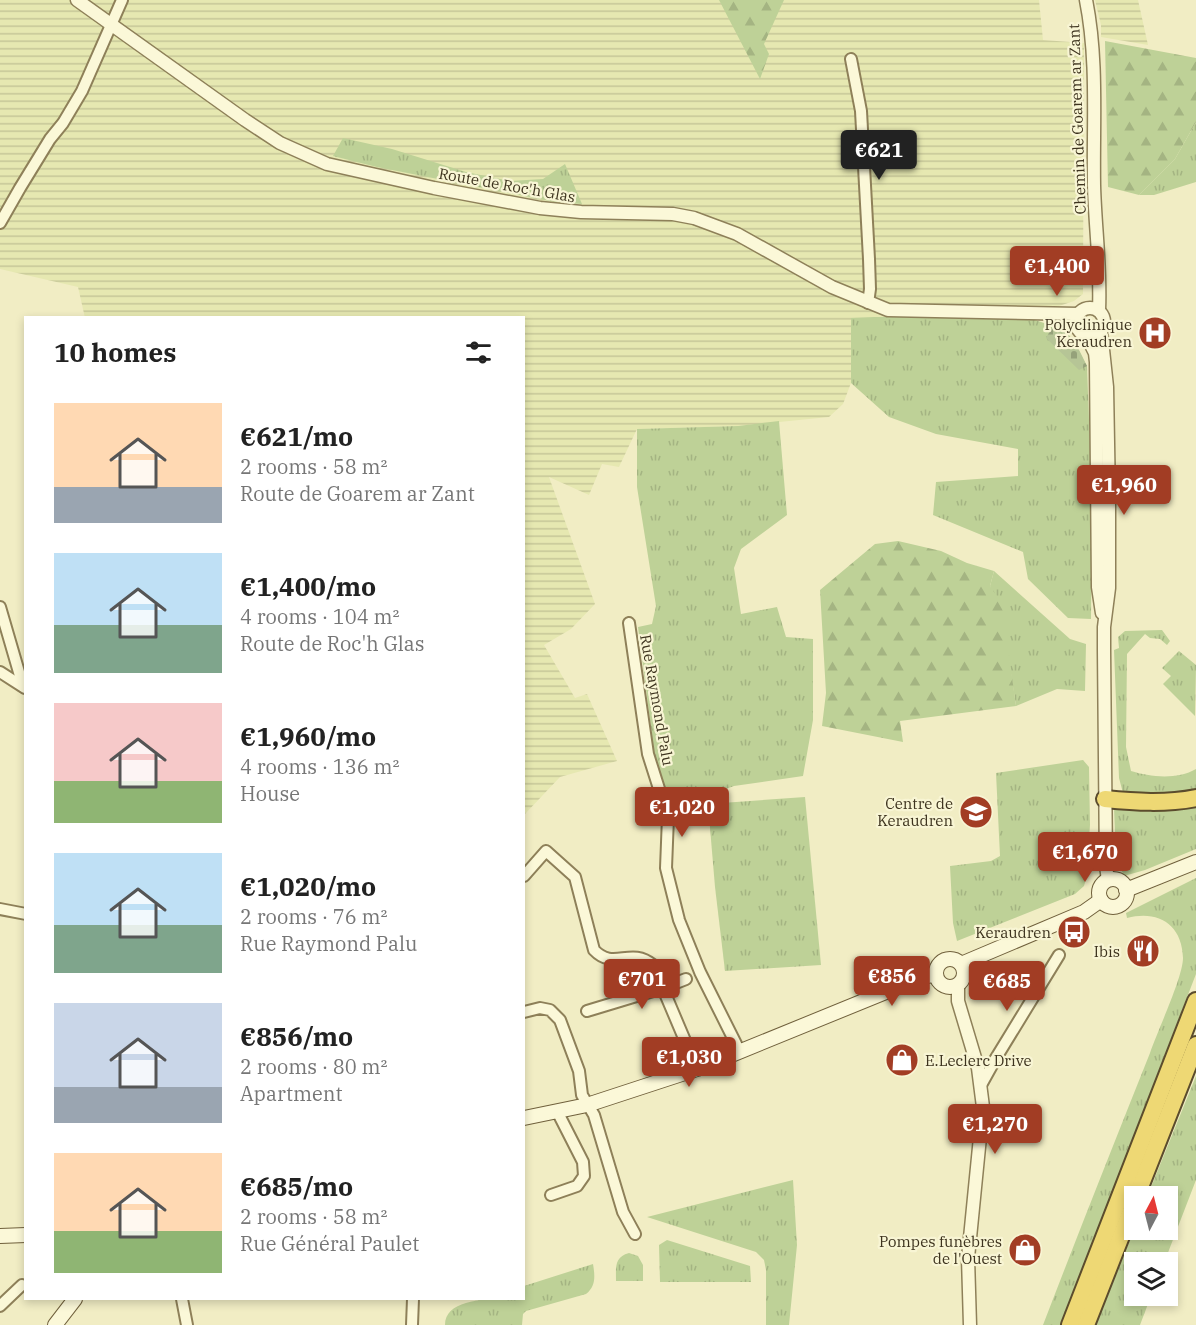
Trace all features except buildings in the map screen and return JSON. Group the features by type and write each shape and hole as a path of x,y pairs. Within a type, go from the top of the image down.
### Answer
{"highway":[{"path":"1105,799 1128,802 1178,801 1196,798"},
{"path":"1070,1325 1196,1001"},
{"path":"1140,1186 1196,1044"},
{"path":"1086,1325 1124,1228"}],"main road":[{"path":"1126,890 1196,862"},
{"path":"1108,880 1117,880 1126,890 1126,899 1118,906 1107,906 1101,900 1099,891 1108,880"},
{"path":"961,964 1084,912 1101,900"},
{"path":"947,959 957,960 961,964 964,975 952,986 939,982 936,974 939,965 947,959"},
{"path":"525,1118 587,1105 697,1069 920,978 936,974"},
{"path":"0,1236 24,1235"},
{"path":"56,1325 74,1300"}],"street":[{"name":"Route de Roc'h Glas","path":"77,0 245,120 303,155 327,164 434,188 540,208 581,212 662,213 694,218 737,234 832,287 888,310 912,312 1088,310"},
{"path":"0,224 50,139 63,123 82,91 122,0"},
{"name":"Chemin de Goarem ar Zant","path":"1086,0 1092,38 1094,200 1097,273 1100,291 1088,310"},
{"path":"851,59 861,111 869,259 868,303"},
{"path":"1104,627 1098,587 1096,362 1095,353 1076,320 1088,310 1105,319 1101,331 1107,387 1109,510 1109,588 1104,627 1108,880"},
{"name":"Route de Roc'h Glas","path":"1035,312 1062,320 1083,333"},
{"path":"1083,333 1097,335 1101,331"},
{"path":"0,607 24,687"},
{"name":"Rue Raymond Palu","path":"629,623 648,754 668,817 666,868 680,920 700,972 740,1052"},
{"path":"0,672 24,687"},
{"path":"525,875 546,851 575,877 594,950 608,960 636,956 645,958 653,965 697,1069"},
{"path":"0,909 24,914"},
{"path":"981,1085 1059,955"},
{"path":"587,1011 686,979"},
{"path":"952,986 981,1085 983,1126 968,1258 970,1325"},
{"path":"525,1012 540,1008 550,1010 560,1020 579,1071 582,1095 594,1115 623,1212 635,1234"},
{"path":"551,1195 577,1186 584,1176 583,1162 558,1111"},
{"path":"0,1306 22,1285"},
{"path":"183,1300 187,1325"},
{"path":"412,1300 412,1325"}],"green space":[{"path":"0,0 1039,0 1043,40 1084,43 1083,294 1074,301 1026,317 852,318 851,383 843,404 829,417 738,426 637,429 619,467 602,464 589,495 549,477 595,604 571,629 544,645 575,698 587,694 617,761 560,777 525,814 525,316 85,316 78,287 0,269"},
{"path":"719,0 784,0 764,44 769,54 760,79"},
{"path":"1095,0 1138,0 1148,45 1101,37 1101,25"},
{"path":"1105,41 1196,58 1196,122 1175,159 1139,195 1108,187"},
{"path":"1196,122 1196,182 1154,195 1139,195 1175,159"},
{"path":"343,138 392,149 466,172 510,181 543,179 565,164 582,204 555,202 377,167 333,156"},
{"path":"1026,317 1065,330 1076,344 1087,366 1092,501 1091,619 1068,618 1028,579 1023,552 933,515 936,482 1018,476 1018,449 936,434 889,417 851,383 851,318"},
{"path":"1053,326 1070,337 1078,347 1087,366 1079,370 1046,338"},
{"path":"779,421 787,515 741,549 734,568 741,614 777,607 786,637 813,639 813,720 803,776 734,786 663,812 646,752 652,736 638,627 652,624 656,606 637,487 637,429 738,426"},
{"path":"898,541 941,551 967,563 994,571 990,586 1002,604 1016,706 900,721 903,742 822,726 826,693 820,590 875,544"},
{"path":"994,571 1070,639 1086,644 1085,691 1057,689 1016,706 1005,635 990,586"},
{"path":"1162,630 1170,641 1167,645 1160,639 1150,638 1145,634 1127,654 1126,747 1131,771 1146,775 1172,776 1196,769 1196,792 1155,796 1123,793 1119,778 1114,650 1119,648 1118,637 1125,631"},
{"path":"1179,651 1196,665 1195,716 1163,684 1171,676 1162,668"},
{"path":"1083,760 1089,767 1090,825 1084,886 1075,894 957,941 953,923 950,866 991,861 1000,856 996,773"},
{"path":"805,797 821,965 725,971 708,804"},
{"path":"1114,808 1162,811 1196,808 1196,849 1124,876 1116,858"},
{"path":"1196,878 1196,974 1061,1325 1043,1325 1182,967 1182,946 1173,928 1158,918 1138,916 1127,918 1126,913"},
{"path":"1196,1076 1196,1180 1178,1227 1178,1186 1151,1186"},
{"path":"793,1180 797,1245 789,1325 766,1325 766,1270 764,1260 756,1252 647,1217"},
{"path":"667,1240 750,1266 751,1282 660,1282 659,1245"},
{"path":"1130,1240 1173,1240 1168,1252 1125,1252"},
{"path":"629,1253 638,1256 643,1265 643,1281 616,1281 618,1260"},
{"path":"1124,1255 1124,1306 1147,1306 1140,1325 1096,1325"},
{"path":"593,1264 594,1280 592,1288 586,1294 526,1311 523,1314 522,1325 445,1325 447,1315 454,1308 464,1304 482,1300 525,1300 525,1286"}],"place":[{"name":"Polyclinique Keraudren","path":"1155,333"},
{"name":"Centre de Keraudren","path":"976,812"},
{"name":"Keraudren","path":"1074,932"},
{"name":"Ibis","path":"1143,951"},
{"name":"E.Leclerc Drive","path":"902,1060"},
{"name":"Pompes funèbres de l'Ouest","path":"1025,1250"}]}
